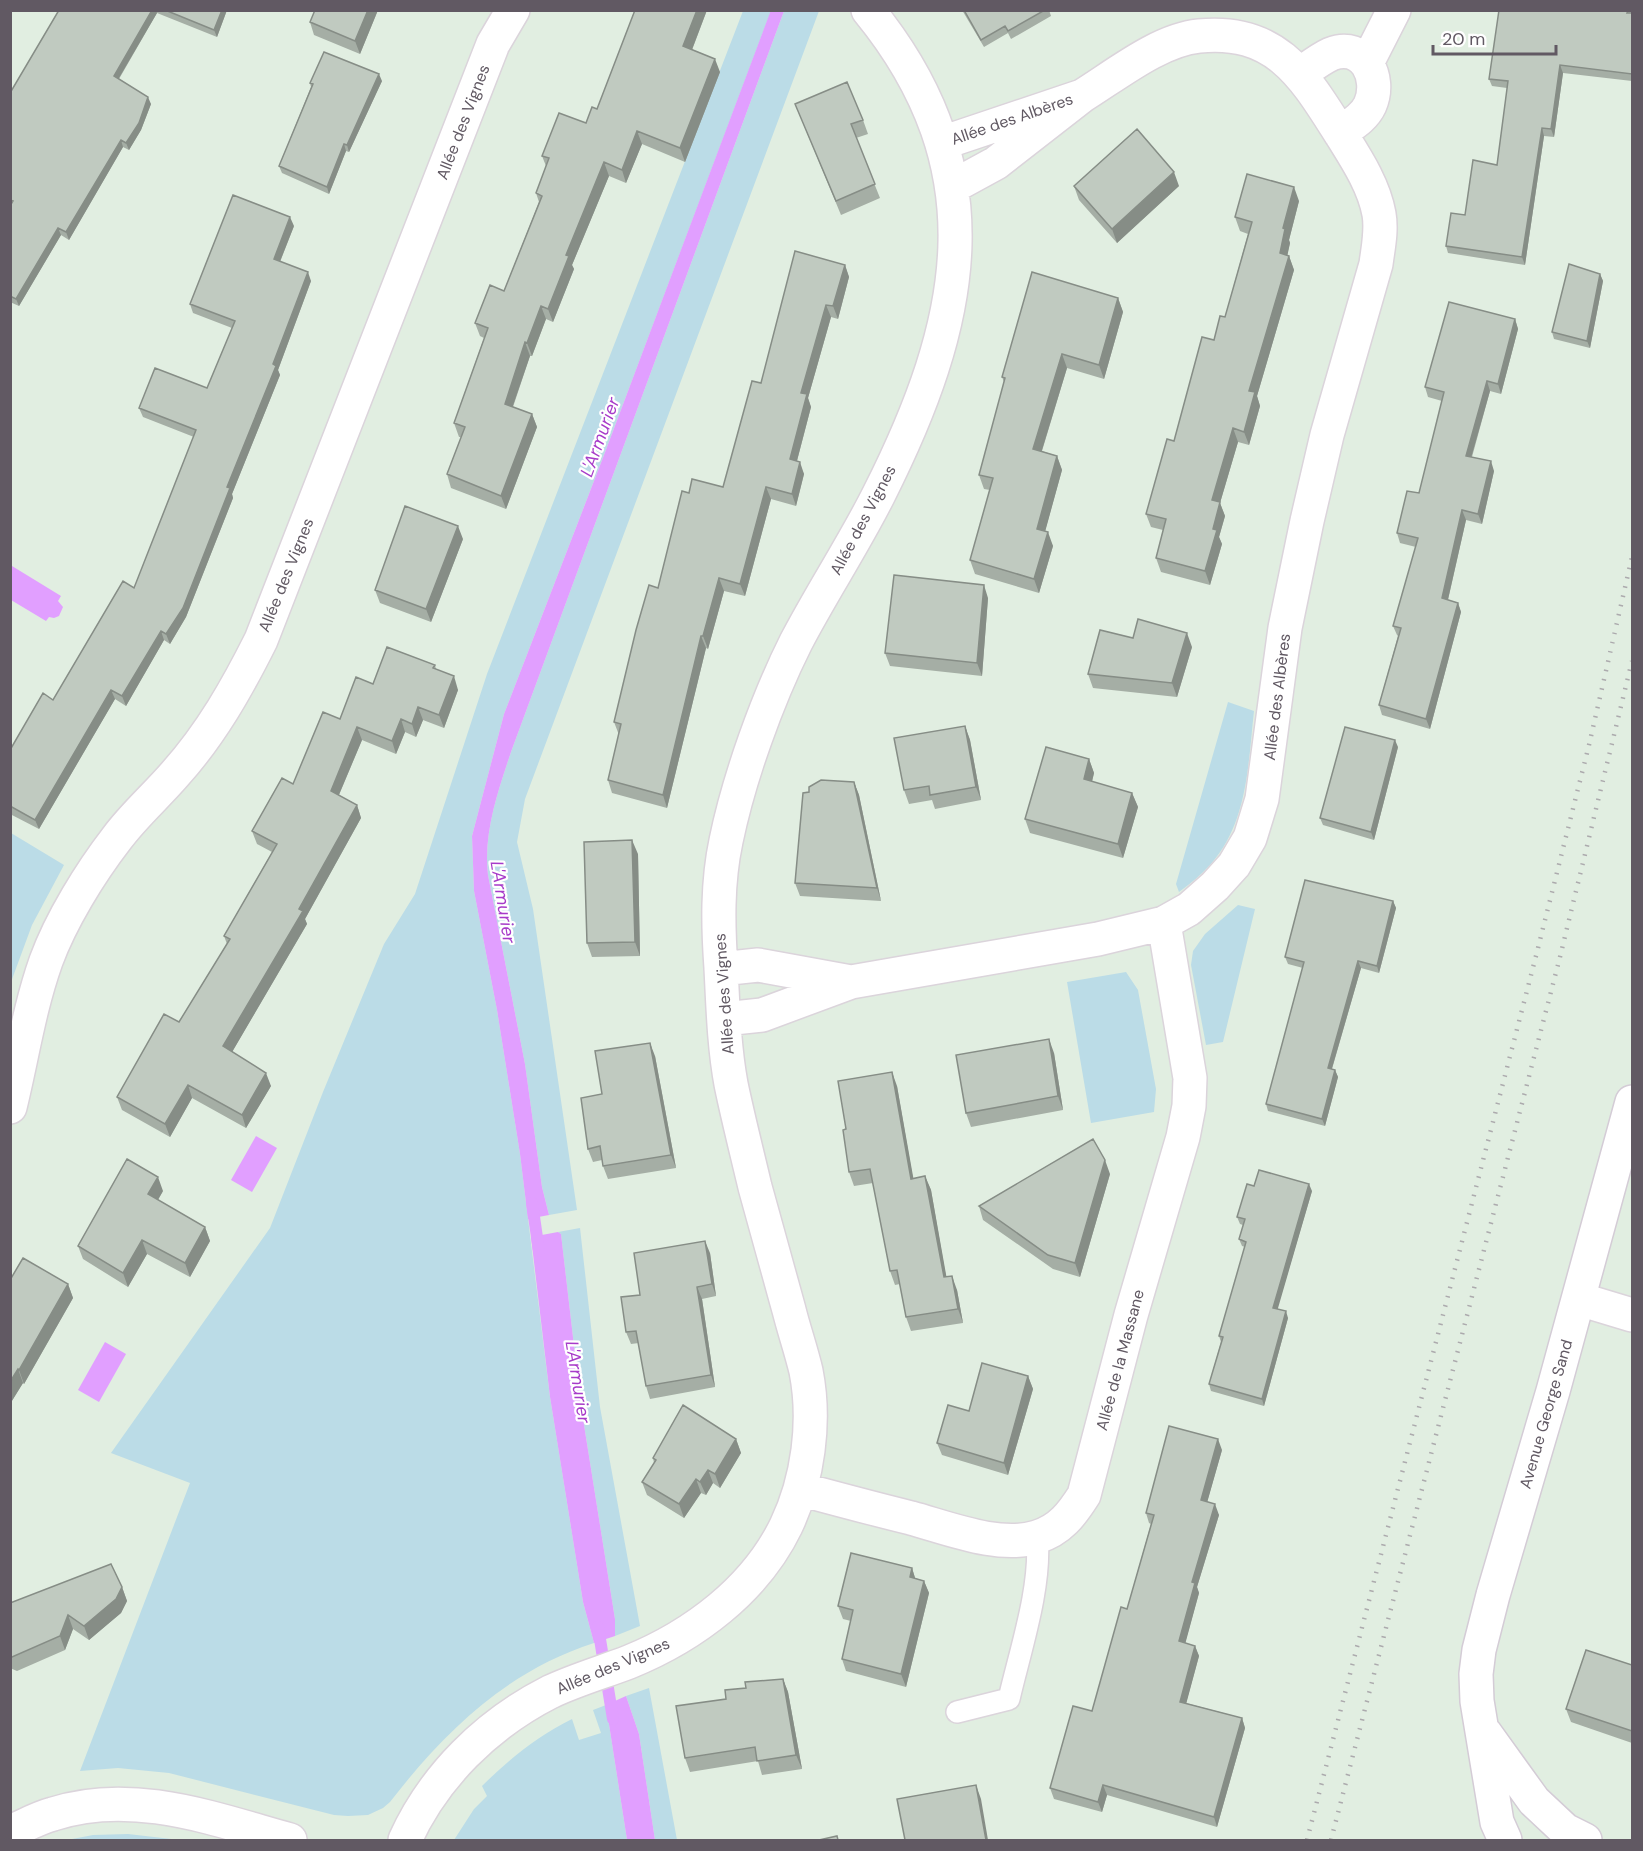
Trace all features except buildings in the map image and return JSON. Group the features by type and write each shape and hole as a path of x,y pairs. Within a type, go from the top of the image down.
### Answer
{"street":[{"name":"Allée des Vignes","path":"10,1107 35,996 46,960 57,936 91,876 117,838 176,773 211,728 238,686 261,640 493,44 513,10"},
{"name":"Allée des Vignes","path":"405,1840 427,1798 466,1753 494,1728 531,1702 554,1690 630,1662 669,1644 697,1626 733,1596 774,1548 788,1521 800,1489 810,1420 806,1372 756,1190 731,1082 724,1019 719,884 737,798 759,732 792,651 878,495 898,453 929,375 950,302 955,267 956,226 952,187 942,142 915,78 888,35 868,10"},
{"path":"1367,63 1394,10"},
{"name":"Allée des Albères","path":"724,1019 762,1015 851,982 1098,939 1164,922 1189,909 1234,865 1250,838 1262,799 1286,628 1305,532 1327,435 1376,264 1380,239 1379,216 1368,180 1317,95 1291,64 1276,53 1248,39 1200,36 1185,38 1157,49 1082,96 996,163 952,187"},
{"path":"1300,74 1320,60 1341,52 1357,56 1371,67 1374,82 1370,107 1359,120 1340,133"},
{"name":"Allée des Albères","path":"942,142 1082,96"},
{"name":"Allée de la Massane","path":"800,1489 978,1536 1010,1541 1037,1537 1060,1526 1072,1515 1084,1495 1189,1106 1190,1078 1164,922"},
{"name":"Allée des Albères","path":"721,969 758,965 851,982"},
{"name":"Avenue George Sand","path":"1505,1840 1497,1822 1480,1727 1476,1674 1479,1650 1493,1594 1579,1299 1632,1102"},
{"path":"1579,1299 1632,1315"},
{"path":"1479,1840 1481,1827 1480,1727"},
{"path":"1480,1727 1534,1801 1565,1830 1585,1840"},
{"name":"Avenue George Sand","path":"1480,1727 1528,1820 1544,1840"},
{"path":"10,1832 53,1814 114,1804 142,1804 191,1813 290,1840"}],"lane":[{"path":"957,1712 1009,1699 1035,1586 1039,1556 1037,1537"}],"shaded area":[{"path":"743,11 771,11 504,714 472,836 474,891 497,1010 520,1154 550,1397 583,1602 594,1643 533,1670 480,1706 433,1751 390,1802 368,1815 334,1815 169,1773 118,1768 80,1771 190,1483 111,1453 270,1228 384,944 415,894 487,674"},
{"path":"784,11 819,11 525,799 517,842 533,909 577,1210 549,1215 542,1187 525,1064 488,875 490,828 511,752"},
{"path":"1228,702 1254,711 1247,772 1239,812 1223,848 1207,869 1179,892 1176,884"},
{"path":"11,833 64,865 32,925 11,982"},
{"path":"1238,905 1255,909 1223,1042 1206,1045 1191,965 1193,951 1205,934"},
{"path":"1126,972 1138,990 1156,1089 1154,1112 1091,1123 1067,982"},
{"path":"580,1228 600,1407 640,1626 615,1636 615,1619 581,1406 561,1234 558,1232"},
{"path":"649,1688 677,1840 655,1840 639,1734 626,1696"},
{"path":"606,1705 627,1840 454,1840 474,1809 487,1796 482,1786 503,1767 524,1749 572,1719 579,1740 601,1733 593,1710"},
{"path":"128,1834 180,1840 67,1840 93,1835"}],"water":[{"path":"771,10 784,11 511,752 493,813 488,844 488,875 525,1064 542,1187 549,1215 528,1219 497,1010 474,891 472,836 504,714"},
{"path":"12,566 61,596 58,601 63,607 59,616 49,617 46,621 11,600"},
{"path":"256,1136 277,1148 252,1192 231,1180"},
{"path":"558,1232 561,1234 581,1406 615,1619 615,1636 594,1643 583,1602 550,1397 531,1237"},
{"path":"105,1342 126,1354 99,1402 78,1390"},
{"path":"626,1696 639,1734 655,1840 627,1840 606,1705"}],"waterway":[{"name":"L'Armurier","path":"532,1203 539,1251"},
{"name":"L'Armurier","path":"598,1627 613,1719"}],"railway":[{"path":"1307,1840 1537,952 1589,745 1632,557"},
{"path":"1331,1840 1560,957 1632,661"}]}
